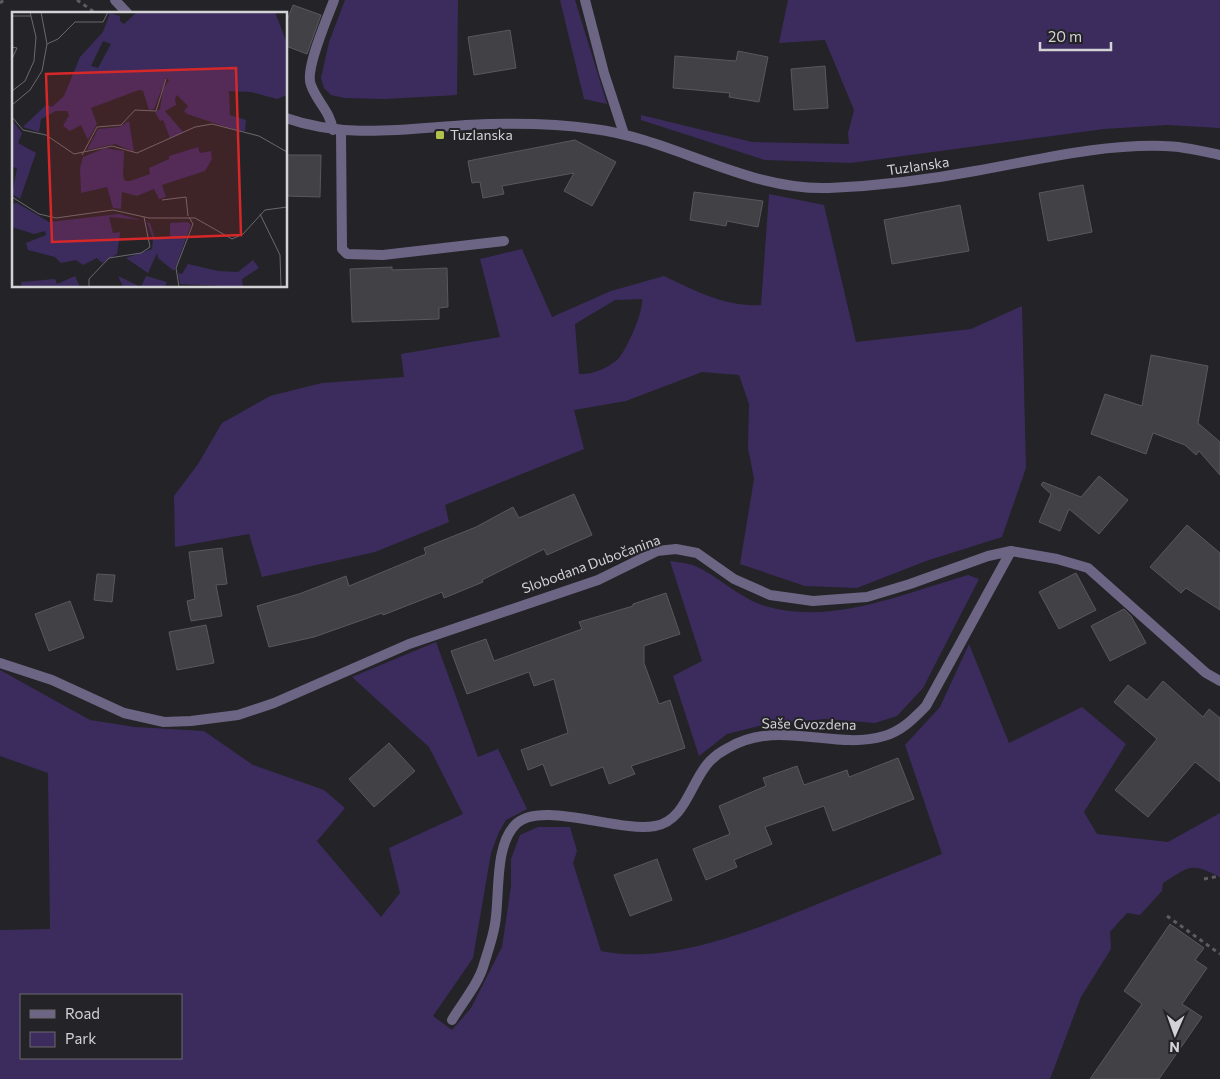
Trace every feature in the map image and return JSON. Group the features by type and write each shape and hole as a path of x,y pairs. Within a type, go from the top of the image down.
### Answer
{"street":[{"path":"115,0 126,12"},
{"path":"334,0 316,48 309,78 310,85 332,118 337,130 342,249 347,254 382,255 504,241"},
{"path":"585,0 604,74 624,134"},
{"name":"Tuzlanska","path":"288,118 337,130 466,125 540,125 594,129 624,134 779,183 825,188 880,185 974,172 1088,150 1121,147 1165,146 1220,155"},
{"name":"Slobodana Dubočanina","path":"0,663 52,680 124,713 164,722 191,721 238,715 274,703 409,644 598,580 657,551 676,549 697,553 734,579 770,595 813,600 866,597 910,584 988,556 1011,552 1057,559 1088,568 1206,673 1220,681"},
{"name":"Saše Gvozdena","path":"452,1020 484,967 495,925 502,851 513,827 522,819 537,816 563,816 619,827 656,826 669,820 685,802 709,762 728,748 754,737 788,735 867,740 885,736 908,724 926,706 1011,552"}],"path":[{"path":"0,2 4,0"},
{"path":"77,0 94,12"},
{"path":"1204,879 1220,876"},
{"path":"1167,916 1220,954"}],"green space":[{"path":"345,0 458,0 457,95 385,99 344,98 331,95 324,88 321,78 329,42"},
{"path":"560,0 575,0 607,104 584,99"},
{"path":"788,0 1220,0 1220,128 1167,125 1104,129 851,163 765,160 641,120 641,115 752,142 849,144 848,133 854,110 825,40 779,43"},
{"path":"769,194 824,205 856,342 971,329 1022,306 1026,468 1002,537 926,561 857,588 805,586 740,564 754,479 748,448 749,404 739,375 702,372 626,401 574,410 584,449 445,505 449,522 375,552 262,577 249,534 175,547 174,496 198,464 222,423 270,396 322,383 404,377 401,354 500,337 480,259 522,249 552,317 611,291 664,276 723,301 761,305","holes":["642,299 634,330 618,359 600,370 579,374 575,324 615,300"]},
{"path":"670,561 693,565 702,569 755,602 790,611 842,610 868,605 968,575 979,579 923,688 897,716 875,723 825,719 763,725 727,734 699,756 673,676 702,661"},
{"path":"436,642 478,757 498,749 527,809 506,820 499,832 491,853 473,958 433,1016 452,1030 471,1008 502,947 511,886 511,859 520,835 538,827 570,827 577,851 573,863 601,951 628,954 686,949 744,932 942,854 905,745 940,707 969,644 1009,743 1082,707 1126,744 1084,812 1097,834 1168,842 1220,813 1220,877 1196,868 1190,868 1179,873 1163,883 1162,891 1140,915 1127,913 1110,932 1111,949 1081,997 1050,1079 0,1079 0,930 50,929 48,773 0,756 0,670 90,720 135,727 204,731 253,765 324,790 345,808 317,841 381,917 400,893 389,848 463,814 429,747 352,677"}],"building":[{"path":"293,5 321,15 307,54 288,47 288,18"},
{"path":"510,30 516,68 474,75 468,37"},
{"path":"738,51 768,57 759,102 729,97 730,93 673,88 675,56 736,61"},
{"path":"825,66 828,108 794,110 791,69"},
{"path":"575,140 616,162 592,206 564,191 574,173 502,186 504,194 483,198 480,182 472,183 468,161"},
{"path":"288,155 321,155 320,197 288,196"},
{"path":"1083,185 1092,232 1048,241 1039,193"},
{"path":"694,192 763,201 758,227 727,221 726,226 690,220"},
{"path":"960,205 969,251 892,264 884,220"},
{"path":"392,267 392,270 447,268 448,307 439,308 439,319 352,322 350,269"},
{"path":"1151,355 1208,366 1198,423 1220,442 1220,475 1199,451 1196,455 1185,445 1153,433 1146,454 1091,434 1105,394 1142,406"},
{"path":"1099,476 1128,500 1099,534 1069,509 1060,531 1039,522 1051,494 1041,485 1043,482 1081,497"},
{"path":"574,494 592,535 547,555 544,549 482,580 483,582 444,598 442,592 383,615 382,613 314,637 269,647 257,606 299,594 346,576 349,586 426,554 424,548 476,527 513,507 519,518"},
{"path":"1187,525 1220,553 1220,610 1186,588 1181,593 1150,567"},
{"path":"222,548 227,584 216,585 222,616 191,621 187,601 195,599 189,552"},
{"path":"1076,573 1096,610 1059,629 1039,592"},
{"path":"97,574 115,575 112,602 94,600"},
{"path":"666,593 680,634 644,646 644,663 659,704 670,700 685,748 631,766 635,774 609,784 603,767 551,786 543,764 528,770 521,750 568,733 554,679 534,686 529,672 467,694 451,651 486,639 494,661 582,629 579,622 633,606 633,604"},
{"path":"70,601 84,638 49,651 35,614"},
{"path":"1124,609 1131,616 1146,643 1110,661 1091,626"},
{"path":"206,625 214,663 177,670 169,632"},
{"path":"1163,681 1203,717 1209,709 1220,718 1220,782 1195,762 1148,817 1115,790 1157,739 1114,702 1128,685 1147,700"},
{"path":"389,743 415,771 374,807 349,779"},
{"path":"898,758 914,799 833,831 824,806 765,827 772,844 734,860 737,867 706,880 693,849 730,834 719,806 766,786 763,778 797,766 804,785 847,770 849,777"},
{"path":"657,859 672,900 630,916 614,875"},
{"path":"1170,924 1204,948 1195,960 1207,968 1182,1004 1202,1017 1159,1079 1090,1079 1142,1004 1124,991"}],"place":[{"name":"Tuzlanska","path":"440,135"}]}
